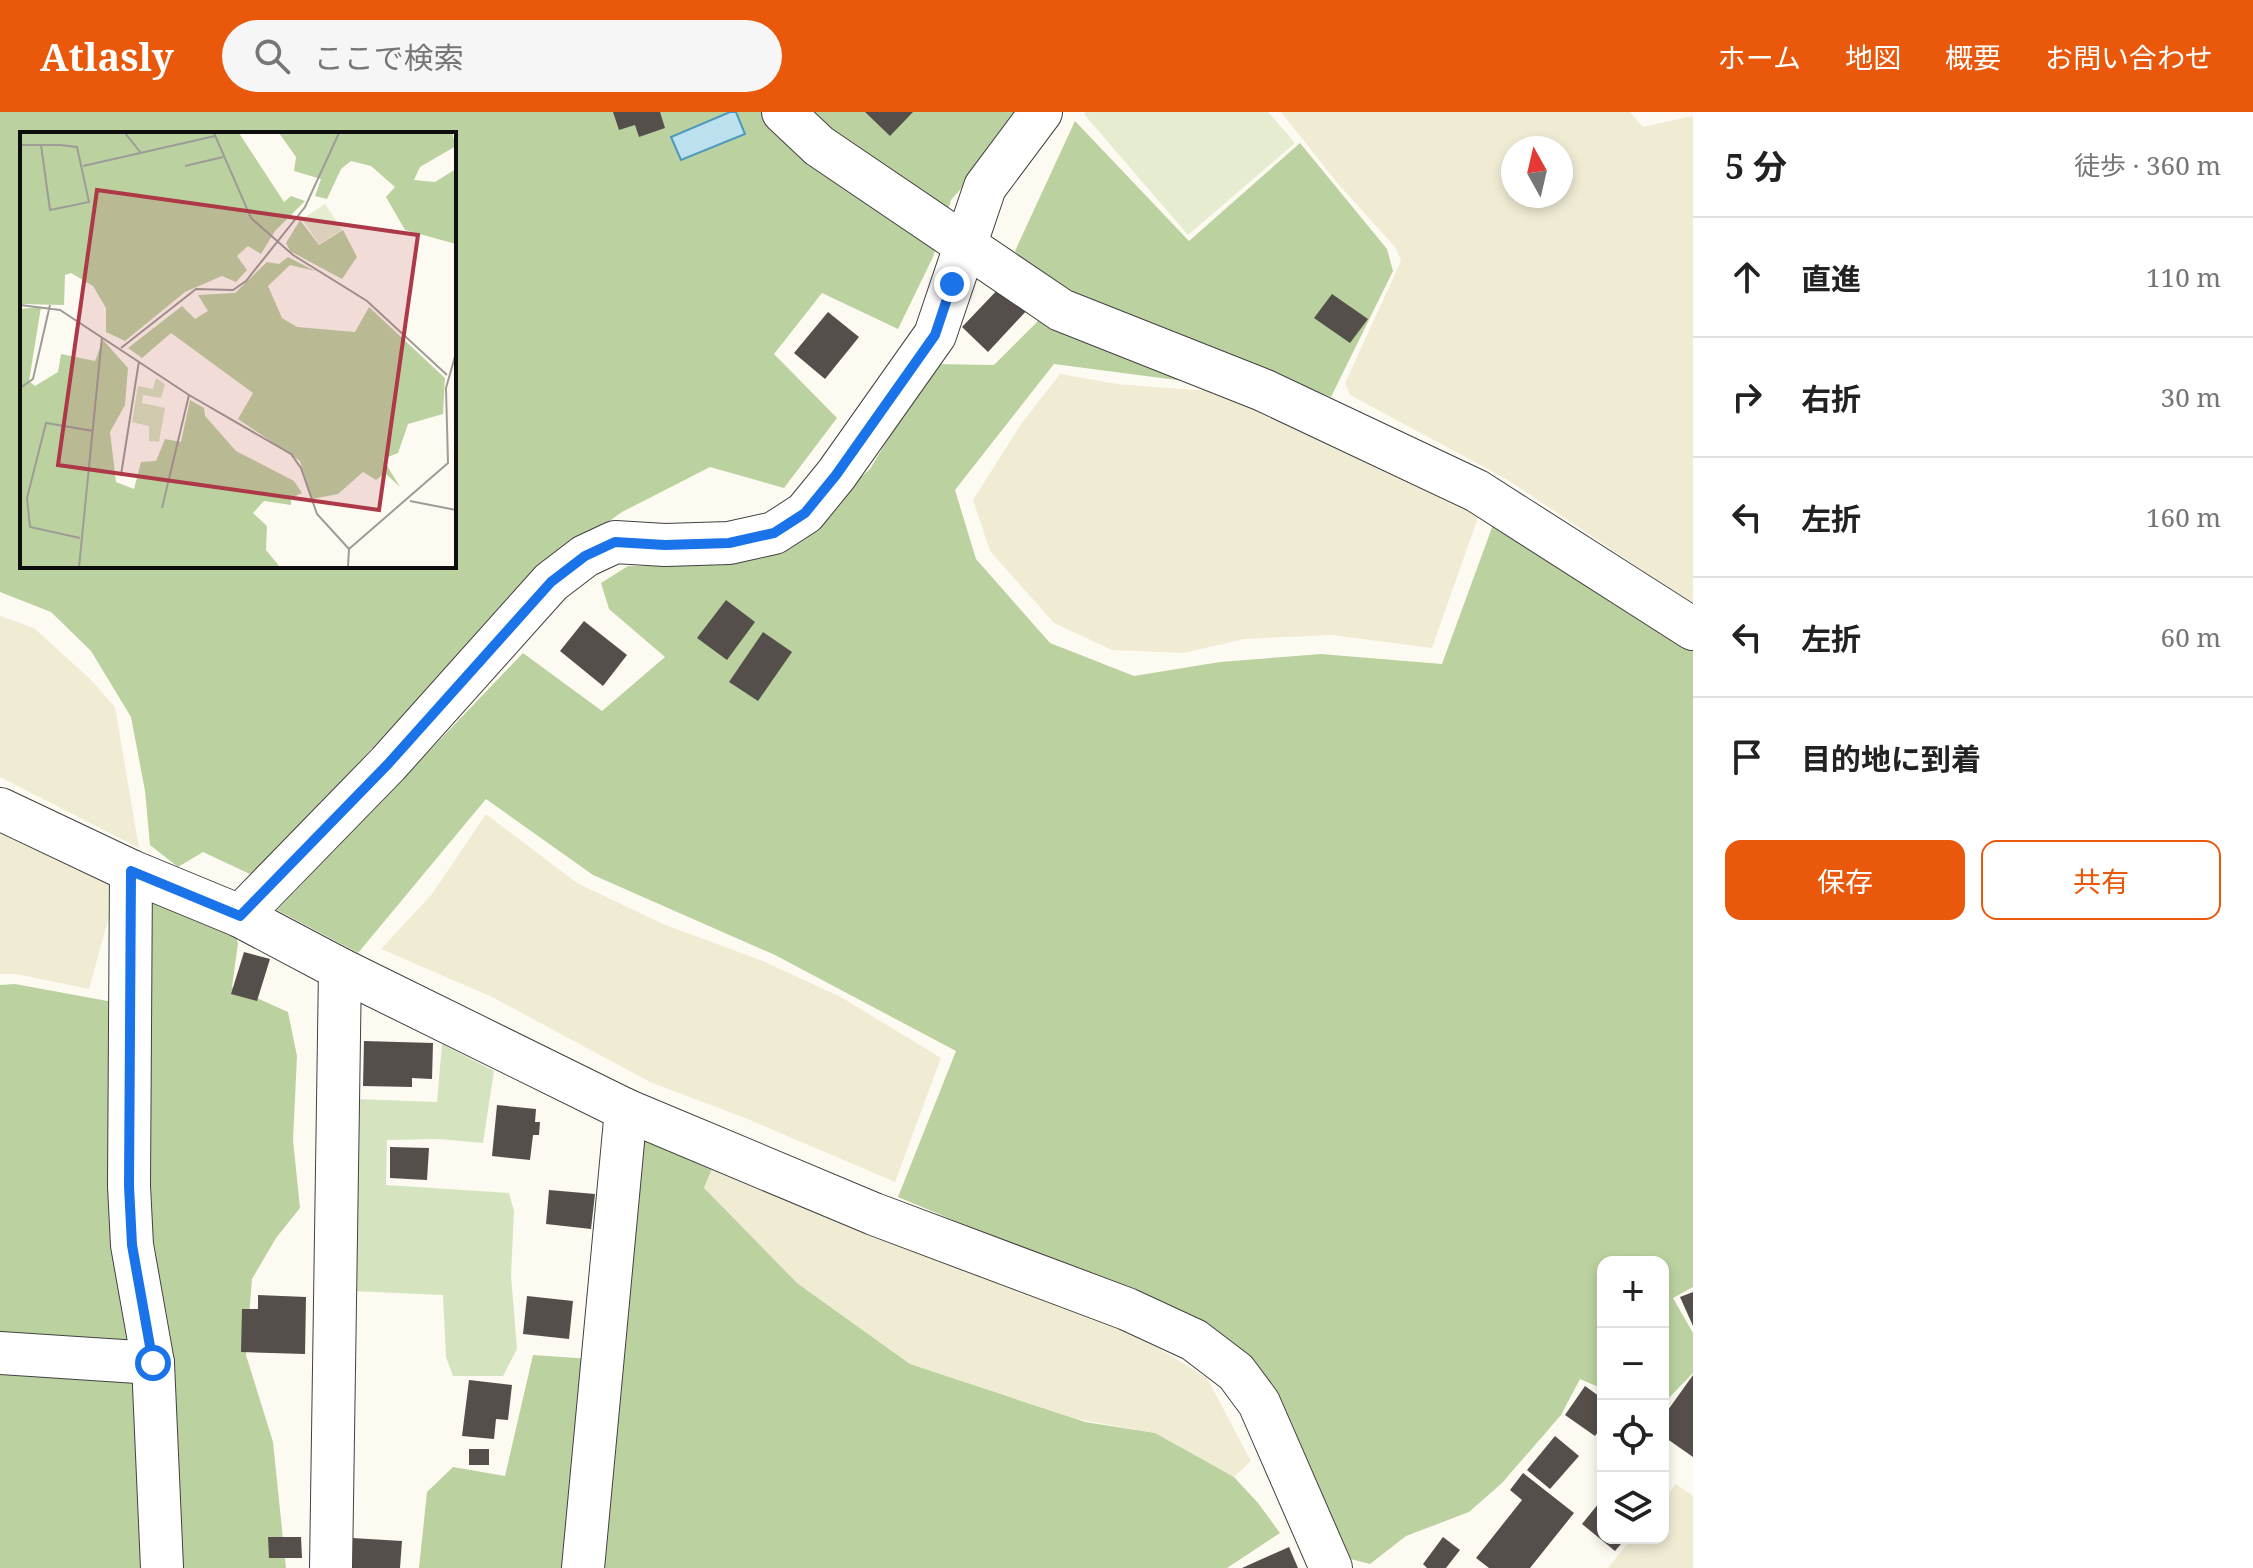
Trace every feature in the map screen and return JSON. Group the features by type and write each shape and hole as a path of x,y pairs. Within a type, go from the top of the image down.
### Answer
{"street":[{"path":"783,112 819,146 1061,310 1263,390 1477,491 1693,629"},
{"path":"240,916 388,764 551,582 585,556 615,542 665,545 729,543 774,533 805,513 836,475 935,335 985,187 1041,112"},
{"path":"0,809 131,871 240,916 340,969 626,1110 874,1214 1127,1309 1194,1340 1236,1372 1259,1403 1331,1568"},
{"path":"131,871 129,1186 132,1245 153,1363 162,1568"},
{"path":"331,1568 340,969"},
{"path":"583,1568 626,1110"},
{"path":"0,1353 153,1363"}],"shaded area":[{"path":"1281,112 1630,112 1643,127 1693,116 1693,604 1508,480 1350,395 1345,383 1401,261 1396,248 1339,185"},
{"path":"1060,374 1117,384 1194,390 1226,388 1482,506 1432,648 1331,635 1244,639 1183,653 1112,650 1054,623 990,551 973,500 1021,424"},
{"path":"0,616 34,628 90,679 115,707 139,848 0,777"},
{"path":"486,814 577,883 663,924 763,961 841,997 941,1058 895,1182 745,1118 650,1082 492,997 381,949 432,894"},
{"path":"0,829 117,888 89,989 16,974 0,974"},
{"path":"713,1166 1122,1326 1207,1378 1251,1461 1234,1477 1155,1433 1076,1419 910,1364 797,1283 722,1208 704,1188"},
{"path":"1676,1484 1693,1496 1693,1568 1608,1568 1627,1544 1669,1544 1669,1493"}],"green space":[{"path":"0,112 1028,112 951,200 933,257 898,329 822,293 774,354 837,418 784,488 710,467 622,512 532,576 254,876 203,852 178,867 150,845 145,791 131,717 91,651 51,612 0,592"},
{"path":"1268,112 1295,143 1188,235 1084,114"},
{"path":"1075,121 1189,241 1300,143 1387,249 1393,271 1331,397 1091,303 1044,289 1015,251"},
{"path":"1039,320 1188,377 1184,381 1054,364 955,490 976,559 1050,643 1134,676 1220,662 1321,654 1442,664 1494,522 1693,640 1693,1287 1673,1298 1693,1333 1693,1373 1669,1398 1669,1256 1597,1256 1597,1386 1580,1379 1561,1415 1502,1483 1469,1512 1406,1536 1370,1564 1335,1555 1276,1414 1065,1267 898,1197 956,1051 775,955 593,875 486,799 358,953 277,910 523,653 602,711 665,657 609,609 601,583 628,566 727,565 788,545 870,469 933,364 994,365"},
{"path":"141,886 232,925 238,943 232,987 288,1012 297,1056 293,1140 300,1208 276,1238 252,1279 246,1355 273,1442 286,1568 0,1568 0,985 15,984 113,1002"},
{"path":"442,1044 494,1071 483,1143 439,1139 387,1140 386,1185 509,1193 514,1211 511,1275 517,1349 503,1376 453,1376 446,1357 443,1295 352,1291 356,1099 437,1102"},
{"path":"636,1131 713,1166 704,1188 797,1283 910,1364 1085,1422 1155,1433 1234,1477 1280,1533 1227,1568 419,1568 427,1492 453,1467 505,1476 533,1355 620,1361"}],"water":[{"path":"736,112 745,134 681,160 671,137"}],"building":[{"path":"613,112 660,112 665,128 639,137 635,125 619,130"},
{"path":"865,112 913,112 890,136"},
{"path":"1003,284 1029,308 988,352 962,327"},
{"path":"1332,294 1368,319 1350,343 1314,318"},
{"path":"828,312 859,337 825,379 794,353"},
{"path":"726,600 755,622 727,660 697,638"},
{"path":"584,621 627,655 603,686 560,651"},
{"path":"763,632 792,652 758,701 729,682"},
{"path":"244,952 270,959 257,1001 231,994"},
{"path":"364,1041 433,1043 432,1079 412,1078 412,1087 363,1086"},
{"path":"497,1105 536,1109 535,1122 540,1122 539,1135 533,1135 530,1160 492,1156"},
{"path":"390,1147 429,1148 427,1180 390,1178"},
{"path":"549,1190 595,1194 591,1229 546,1224"},
{"path":"1693,1292 1693,1326 1680,1297"},
{"path":"258,1295 306,1297 305,1354 241,1352 242,1309 258,1309"},
{"path":"527,1296 573,1301 569,1339 523,1334"},
{"path":"1693,1375 1693,1457 1669,1440 1669,1409"},
{"path":"469,1380 512,1385 508,1420 496,1419 494,1439 462,1436"},
{"path":"1585,1386 1597,1395 1595,1436 1565,1415"},
{"path":"1555,1436 1579,1456 1550,1489 1527,1470"},
{"path":"469,1449 489,1449 489,1465 469,1465"},
{"path":"1523,1473 1574,1513 1530,1568 1489,1568 1476,1558 1522,1500 1510,1490"},
{"path":"1597,1505 1597,1536 1582,1524"},
{"path":"268,1537 301,1537 302,1558 269,1558"},
{"path":"1443,1537 1460,1550 1446,1568 1427,1568 1423,1564"},
{"path":"352,1538 402,1541 400,1568 350,1568"},
{"path":"1606,1544 1621,1544 1615,1551"},
{"path":"1289,1547 1298,1568 1242,1568"}],"route":[{"path":"153,1363 132,1245 129,1186 131,871 240,916 388,764 551,582 585,556 615,542 665,545 729,543 774,533 805,513 836,475 935,335 952,284"}]}
